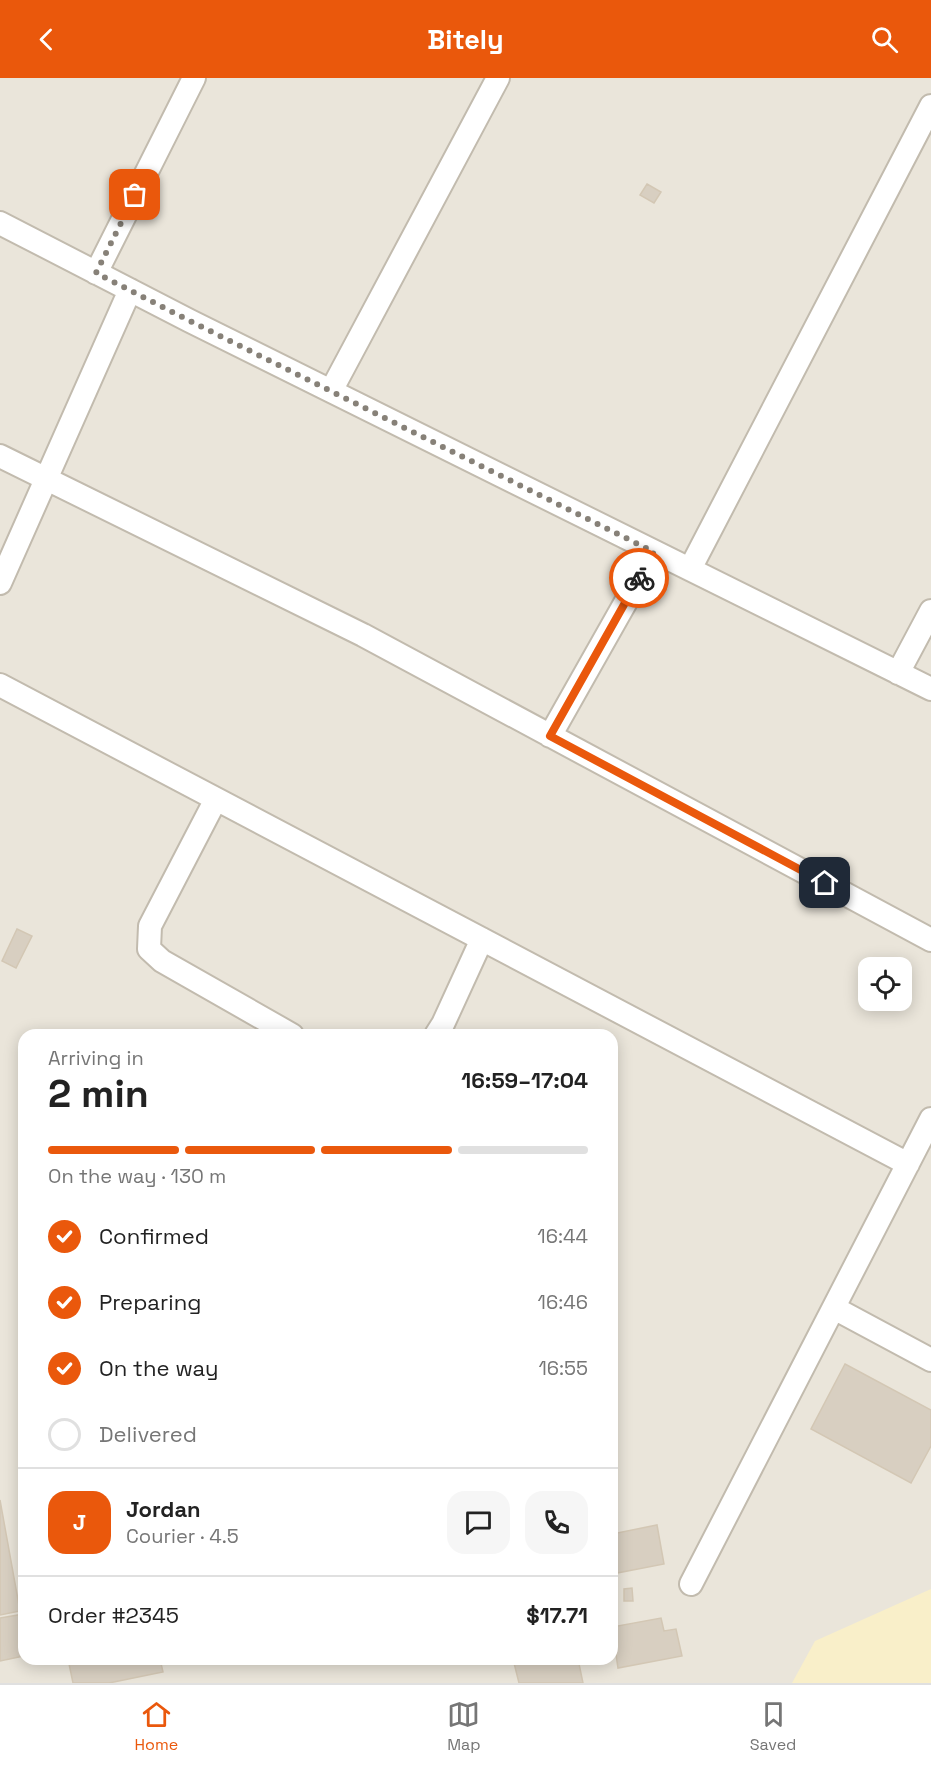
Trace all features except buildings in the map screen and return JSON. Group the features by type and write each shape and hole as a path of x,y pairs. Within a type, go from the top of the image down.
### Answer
{"street":[{"path":"96,273 194,78"},
{"path":"331,391 498,78"},
{"path":"690,569 931,106"},
{"path":"0,223 331,391 931,689"},
{"path":"0,584 130,290"},
{"path":"0,456 363,635 931,940"},
{"path":"550,736 654,552"},
{"path":"898,673 931,610"},
{"path":"0,685 908,1164"},
{"path":"216,799 150,926 149,950 162,961 281,1029"},
{"path":"440,1029 482,939"},
{"path":"691,1584 931,1119"},
{"path":"834,1308 931,1360"}],"shaded area":[{"path":"0,78 931,78 931,1683 0,1683"}],"sand":[{"path":"931,1589 931,1683 792,1683 815,1641"}],"way so far":[{"path":"135,195 96,273 654,552 639,578"}],"route":[{"path":"639,578 550,736 825,883"}]}
